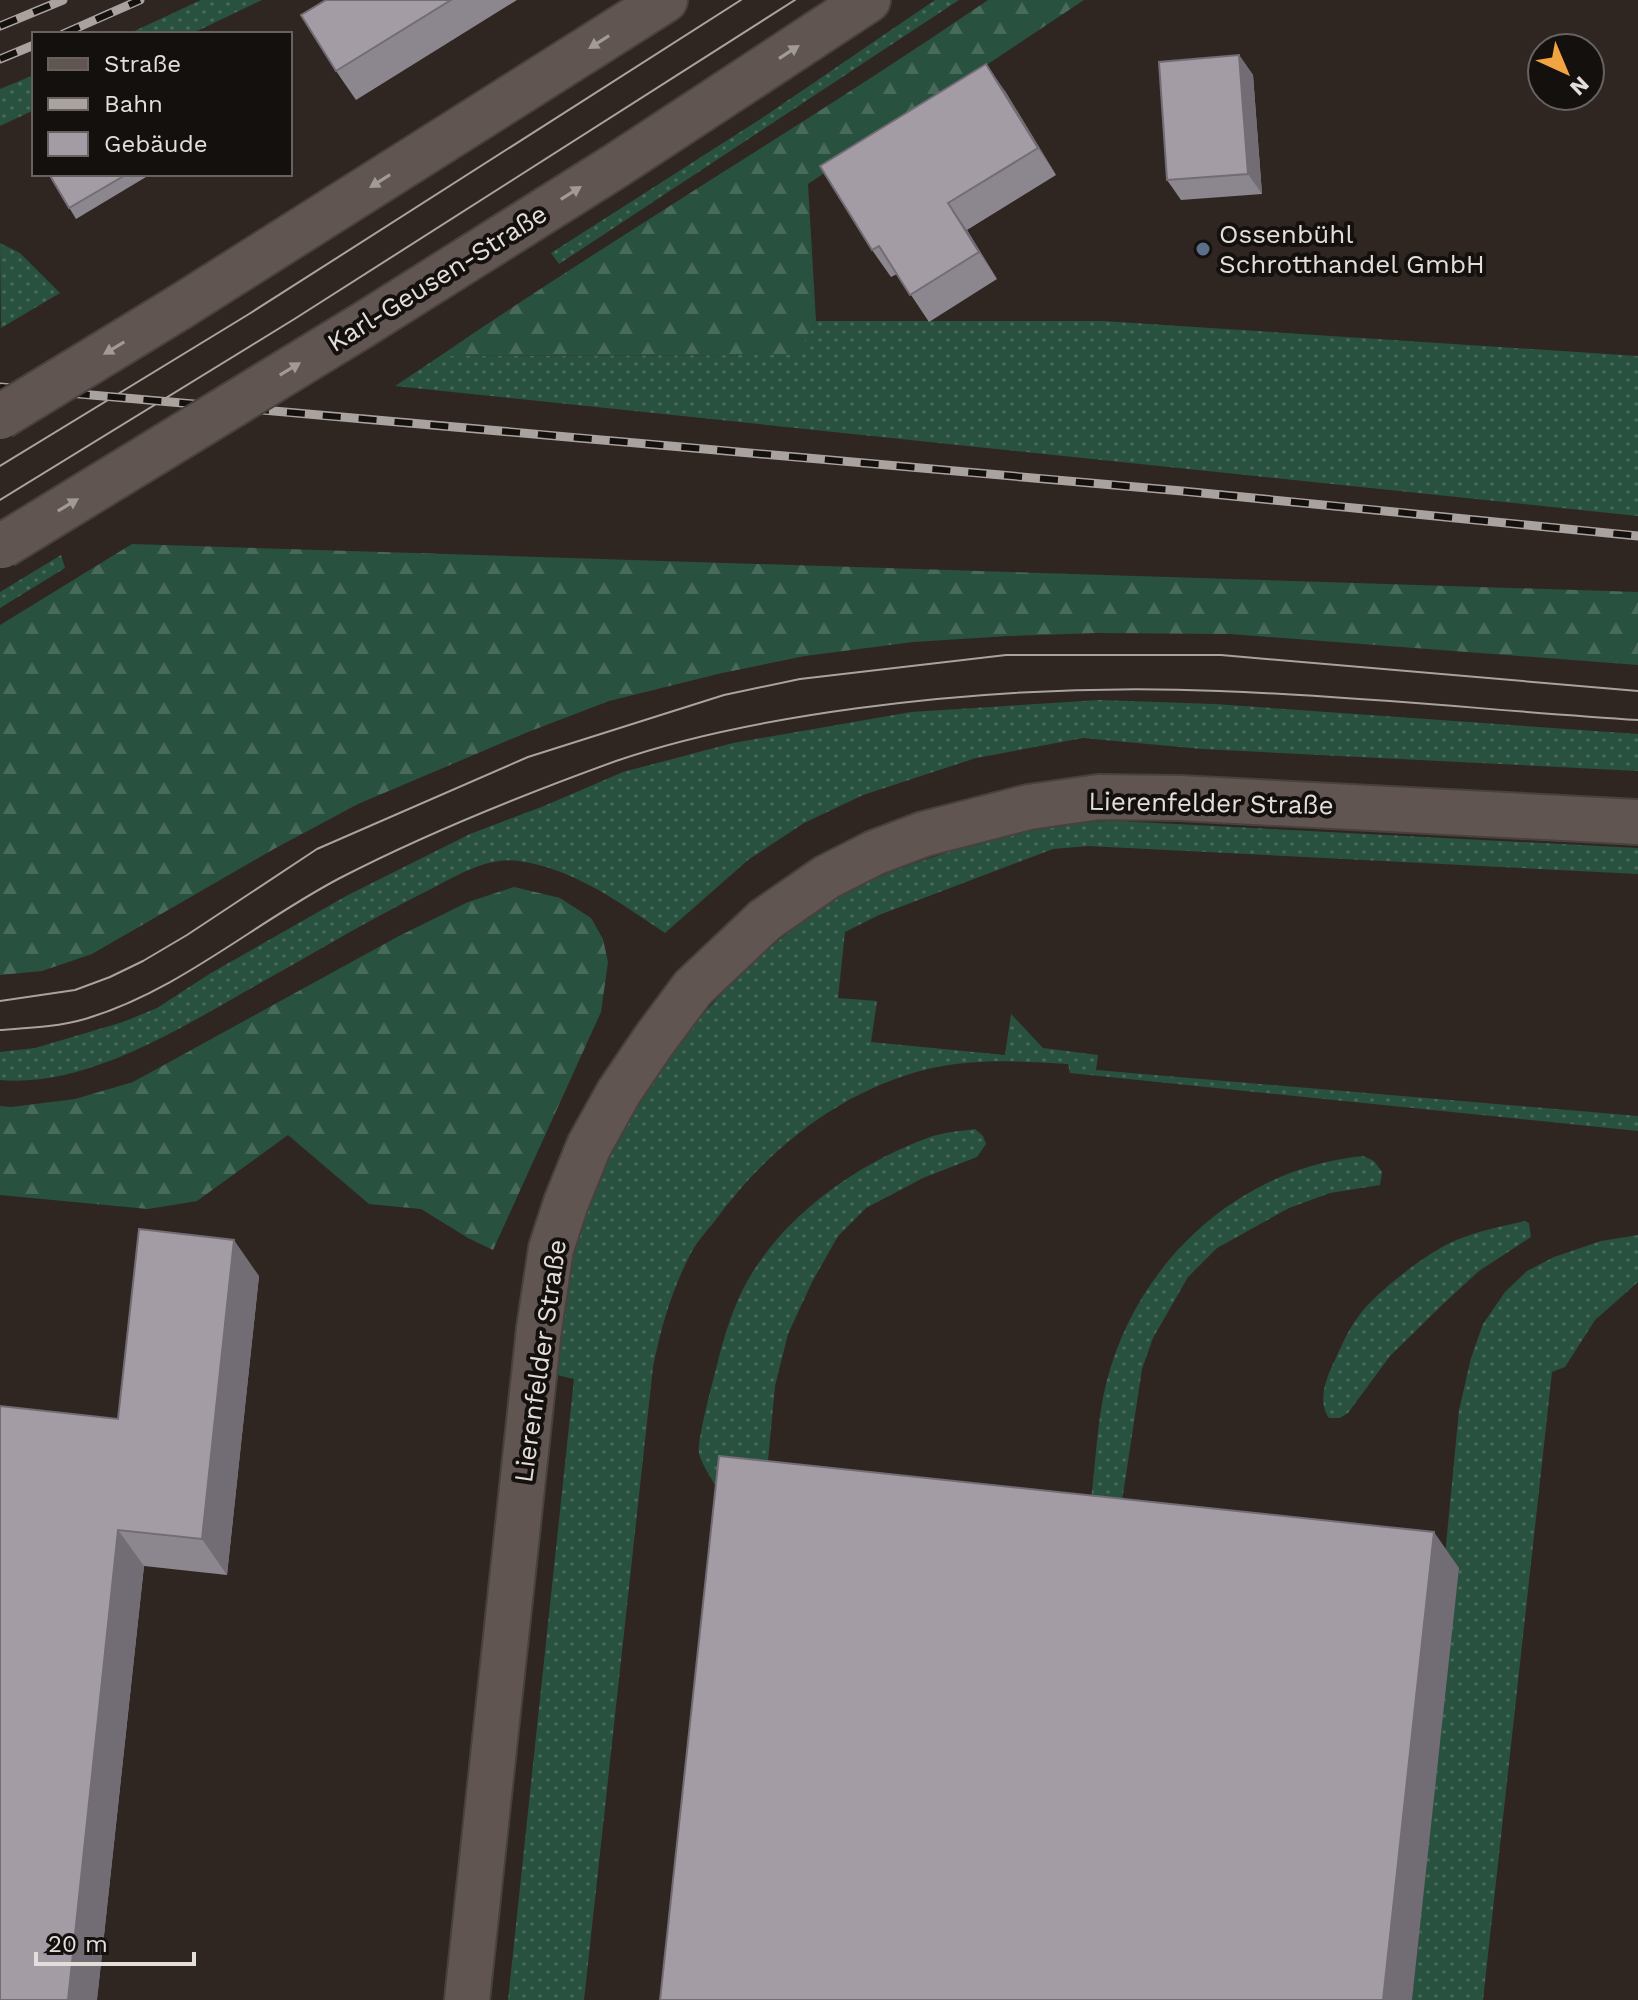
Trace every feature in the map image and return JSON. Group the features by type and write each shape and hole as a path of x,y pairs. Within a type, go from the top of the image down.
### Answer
{"street":[{"path":"0,417 180,307 665,0"},
{"name":"Karl-Geusen-Straße","path":"1,546 363,325 617,165 868,0"},
{"name":"Lierenfelder Straße","path":"467,2000 537,1345 551,1249 589,1146 619,1092 693,988 765,920 827,877 874,853 924,834 1029,807 1099,797 1179,798 1638,822"}],"green space":[{"path":"201,0 262,0 195,32 132,32"},
{"path":"935,0 959,0 559,264 551,253 762,118"},
{"path":"988,0 1084,0 808,184 816,321 797,355 440,356 852,90"},
{"path":"32,76 32,111 0,126 0,89"},
{"path":"0,243 20,253 60,293 1,328"},
{"path":"816,321 1103,321 1638,356 1638,516 395,386 440,356 796,355"},
{"path":"132,544 1638,592 1638,665 1230,634 1009,636 913,642 805,656 609,701 528,732 358,804 92,954 42,971 0,975 0,625"},
{"path":"61,555 65,568 0,608 0,592"},
{"path":"1099,700 1215,704 1638,734 1638,771 1202,749 1083,738 976,758 863,795 804,823 748,860 665,933 596,889 559,871 519,861 494,862 469,870 401,904 132,1052 66,1075 33,1080 0,1080 0,1052 35,1048 123,1022 157,1008 211,973 348,895 470,834 623,772 733,743 911,712"},
{"path":"1118,821 1638,848 1638,874 1088,846 1053,849 879,915 845,932 838,998 877,1001 871,1042 1005,1055 1011,1014 1043,1048 1098,1055 1096,1070 1638,1116 1638,1131 1070,1073 1068,1064 998,1061 928,1069 896,1079 865,1092 808,1126 782,1147 735,1196 694,1248 672,1297 653,1367 584,2000 508,2000 574,1379 549,1373 573,1249 605,1163 628,1119 684,1036 753,963 831,902 899,869 1018,830 1055,823"},
{"path":"514,887 560,898 591,918 603,939 608,962 601,1012 493,1250 421,1209 369,1204 288,1135 197,1201 148,1209 0,1195 0,1106 75,1099 133,1082 397,937 468,902"},
{"path":"975,1129 986,1144 977,1157 923,1178 866,1208 838,1236 788,1334 775,1386 765,1493 667,2000 721,1496 703,1463 699,1446 708,1399 730,1320 746,1284 768,1250 808,1208 831,1190 855,1173 906,1146 938,1135"},
{"path":"1363,1156 1374,1161 1382,1172 1380,1185 1330,1193 1289,1208 1217,1248 1188,1277 1153,1338 1142,1369 1122,1501 1091,1499 1106,1384 1121,1340 1141,1299 1168,1262 1199,1229 1235,1202 1274,1180 1317,1164"},
{"path":"1525,1221 1529,1223 1531,1237 1479,1271 1390,1356 1348,1413 1340,1418 1329,1418 1323,1399 1329,1372 1350,1328 1365,1308 1413,1266 1448,1244 1476,1233"},
{"path":"1638,1235 1638,1282 1595,1320 1565,1367 1552,1372 1483,2000 1412,2000 1455,1592 1444,1566 1459,1410 1471,1358 1483,1324 1505,1292 1527,1271 1554,1257 1601,1241"}],"building":[{"path":"326,0 451,0 336,71 301,15"},
{"path":"1239,55 1248,174 1167,180 1159,62"},
{"path":"986,64 1038,148 948,203 979,252 910,295 879,246 872,250 820,166"},
{"path":"50,176 124,176 69,208"},
{"path":"139,1229 234,1240 202,1539 118,1530 68,2000 0,2000 0,1406 118,1419"},
{"path":"719,1456 1434,1532 1383,2000 660,2000"}],"tram line":[{"path":"0,466 249,314 741,0"},
{"path":"0,500 296,318 795,0"},
{"path":"0,1001 75,990 110,977 187,935 317,849 528,757 724,695 800,679 1006,655 1221,655 1638,691"},
{"path":"0,1030 64,1024 119,1007 184,974 340,878 442,830 616,761 675,743 767,722 948,698 1128,689 1323,696 1638,720"}],"railway":[{"path":"0,26 63,0"},
{"path":"68,32 140,0"},
{"path":"0,59 32,46"},
{"path":"0,387 1182,491 1638,536"}],"place":[{"name":"Ossenbühl Schrotthandel GmbH","path":"1203,249"}]}
